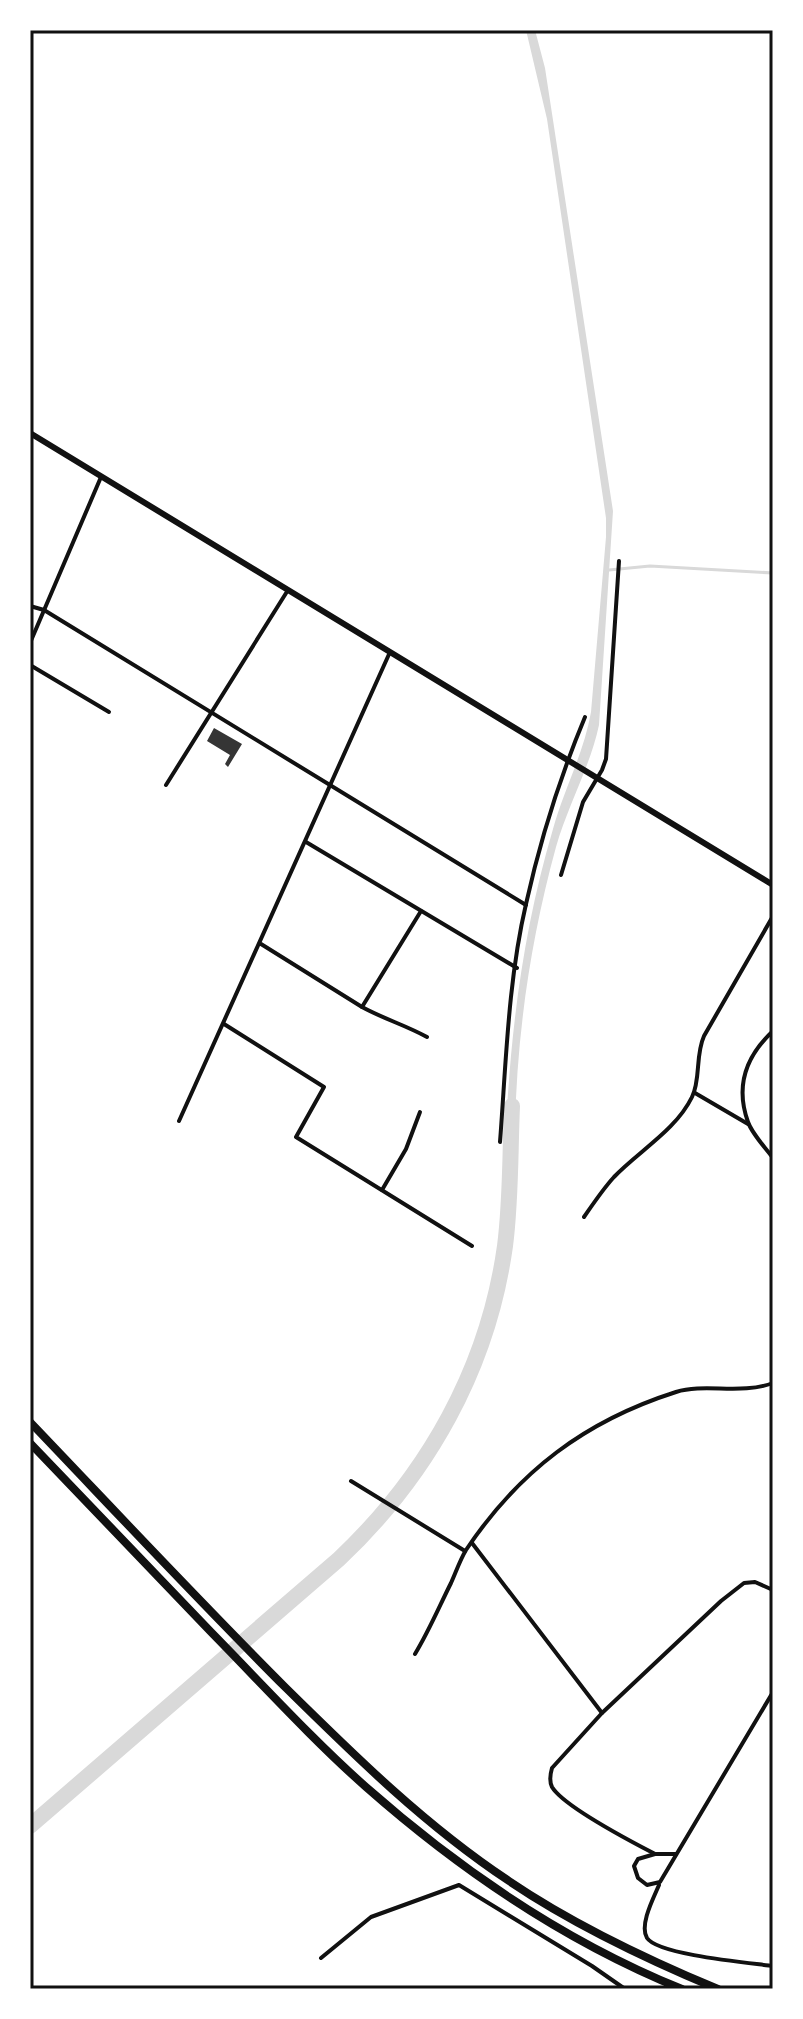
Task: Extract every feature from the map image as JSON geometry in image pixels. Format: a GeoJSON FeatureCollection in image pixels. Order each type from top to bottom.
{"type":"FeatureCollection","features":[{"type":"Feature","properties":{"kind":"highway"},"geometry":{"type":"LineString","coordinates":[[30,1422],[248,1650],[374,1776],[509,1881],[626,1948],[718,1989]]}},
{"type":"Feature","properties":{"kind":"highway"},"geometry":{"type":"LineString","coordinates":[[30,1443],[237,1659],[365,1785],[444,1851],[503,1893],[577,1938],[682,1989]]}},
{"type":"Feature","properties":{"kind":"street"},"geometry":{"type":"LineString","coordinates":[[30,433],[773,885]]}},
{"type":"Feature","properties":{"kind":"street"},"geometry":{"type":"LineString","coordinates":[[30,643],[101,477]]}},
{"type":"Feature","properties":{"kind":"street"},"geometry":{"type":"LineString","coordinates":[[561,875],[583,802],[606,759],[619,561]]}},
{"type":"Feature","properties":{"kind":"street"},"geometry":{"type":"LineString","coordinates":[[166,785],[288,590]]}},
{"type":"Feature","properties":{"kind":"street"},"geometry":{"type":"LineString","coordinates":[[30,606],[44,610],[526,905]]}},
{"type":"Feature","properties":{"kind":"street"},"geometry":{"type":"LineString","coordinates":[[179,1121],[390,652]]}},
{"type":"Feature","properties":{"kind":"street"},"geometry":{"type":"LineString","coordinates":[[30,665],[109,712]]}},
{"type":"Feature","properties":{"kind":"street"},"geometry":{"type":"LineString","coordinates":[[500,1142],[526,905],[567,760],[585,717]]}},
{"type":"Feature","properties":{"kind":"street"},"geometry":{"type":"LineString","coordinates":[[306,842],[517,968]]}},
{"type":"Feature","properties":{"kind":"street"},"geometry":{"type":"LineString","coordinates":[[362,1007],[421,911]]}},
{"type":"Feature","properties":{"kind":"street"},"geometry":{"type":"LineString","coordinates":[[584,1217],[614,1177],[677,1117],[694,1092],[697,1055],[704,1036],[773,916]]}},
{"type":"Feature","properties":{"kind":"street"},"geometry":{"type":"LineString","coordinates":[[261,944],[362,1007],[427,1037]]}},
{"type":"Feature","properties":{"kind":"street"},"geometry":{"type":"LineString","coordinates":[[224,1024],[324,1087],[296,1137],[472,1246]]}},
{"type":"Feature","properties":{"kind":"street"},"geometry":{"type":"LineString","coordinates":[[748,1124],[743,1095],[744,1074],[750,1058],[773,1031]]}},
{"type":"Feature","properties":{"kind":"street"},"geometry":{"type":"LineString","coordinates":[[694,1092],[748,1124],[773,1158]]}},
{"type":"Feature","properties":{"kind":"street"},"geometry":{"type":"LineString","coordinates":[[382,1190],[406,1149],[420,1112]]}},
{"type":"Feature","properties":{"kind":"street"},"geometry":{"type":"LineString","coordinates":[[415,1654],[465,1551],[485,1522],[523,1479],[563,1446],[594,1427],[654,1399],[682,1390],[735,1390],[773,1383]]}},
{"type":"Feature","properties":{"kind":"street"},"geometry":{"type":"LineString","coordinates":[[351,1481],[465,1551]]}},
{"type":"Feature","properties":{"kind":"street"},"geometry":{"type":"LineString","coordinates":[[472,1543],[602,1713]]}},
{"type":"Feature","properties":{"kind":"street"},"geometry":{"type":"LineString","coordinates":[[655,1854],[594,1820],[555,1790],[550,1777],[556,1764],[602,1713],[721,1601],[744,1583],[755,1582],[773,1590]]}},
{"type":"Feature","properties":{"kind":"street"},"geometry":{"type":"LineString","coordinates":[[773,1692],[660,1882],[645,1933],[651,1942],[679,1953],[773,1966]]}},
{"type":"Feature","properties":{"kind":"street"},"geometry":{"type":"LineString","coordinates":[[660,1882],[644,1884],[634,1866],[638,1859],[655,1854],[675,1854]]}},
{"type":"Feature","properties":{"kind":"street"},"geometry":{"type":"LineString","coordinates":[[321,1958],[371,1917],[459,1885],[625,1989]]}},
{"type":"Feature","properties":{"kind":"shaded area"},"geometry":{"type":"Polygon","coordinates":[[[526,30],[535,30],[545,68],[613,511],[599,725],[561,831],[547,881],[522,1021],[515,1127],[506,1127],[515,1014],[534,903],[553,829],[584,742],[591,712],[606,537],[606,518],[547,119],[526,30]]]}},
{"type":"Feature","properties":{"kind":"building"},"geometry":{"type":"Polygon","coordinates":[[[214,728],[242,744],[228,767],[225,764],[230,755],[207,741],[214,728]]]}},
{"type":"Feature","properties":{"kind":"waterway"},"geometry":{"type":"LineString","coordinates":[[609,570],[650,566],[773,573]]}},
{"type":"Feature","properties":{"kind":"waterway"},"geometry":{"type":"LineString","coordinates":[[30,1826],[339,1559],[400,1492],[426,1455],[449,1417],[468,1376],[497,1291],[507,1229],[512,1106]]}}]}
